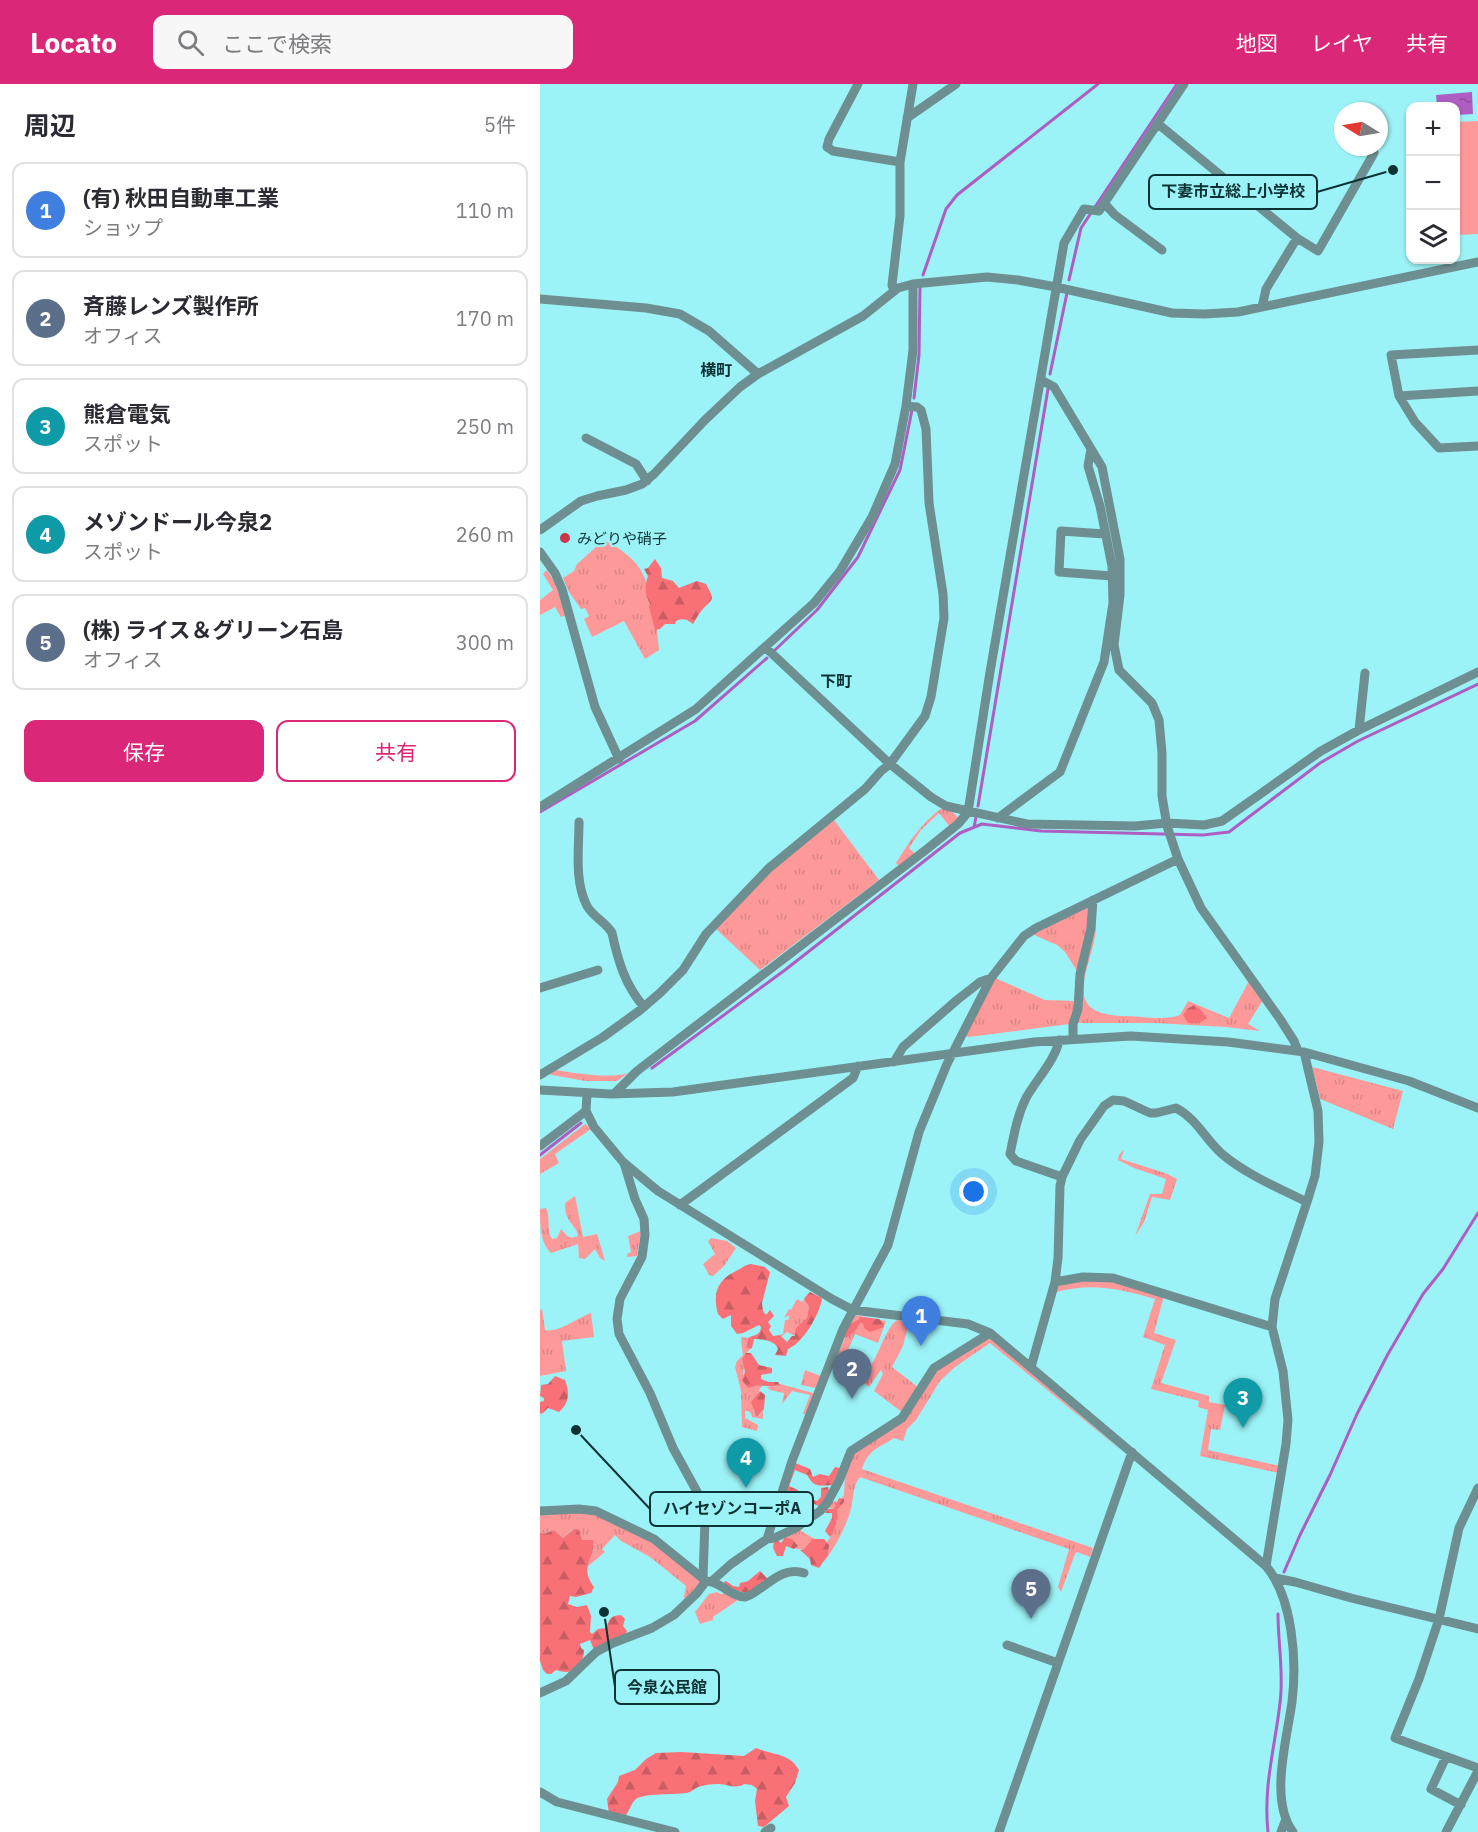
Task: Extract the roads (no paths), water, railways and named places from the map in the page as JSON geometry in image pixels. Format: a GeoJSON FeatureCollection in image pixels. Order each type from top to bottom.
{"type":"FeatureCollection","features":[{"type":"Feature","properties":{"kind":"street"},"geometry":{"type":"LineString","coordinates":[[858,84],[827,147],[900,162]]}},
{"type":"Feature","properties":{"kind":"street"},"geometry":{"type":"LineString","coordinates":[[894,291],[892,285],[900,216],[900,162],[913,84]]}},
{"type":"Feature","properties":{"kind":"street"},"geometry":{"type":"LineString","coordinates":[[907,118],[956,84]]}},
{"type":"Feature","properties":{"kind":"street"},"geometry":{"type":"LineString","coordinates":[[1102,207],[1184,84]]}},
{"type":"Feature","properties":{"kind":"street"},"geometry":{"type":"LineString","coordinates":[[1157,123],[1297,238],[1318,251],[1372,156]]}},
{"type":"Feature","properties":{"kind":"street"},"geometry":{"type":"LineString","coordinates":[[614,1094],[637,1071],[927,849],[958,824],[968,812],[1064,243],[1084,209],[1102,207],[1162,250]]}},
{"type":"Feature","properties":{"kind":"street"},"geometry":{"type":"LineString","coordinates":[[1262,307],[1266,289],[1297,238]]}},
{"type":"Feature","properties":{"kind":"street"},"geometry":{"type":"LineString","coordinates":[[540,530],[581,501],[634,488],[647,480],[714,411],[758,374],[844,329],[894,291],[913,284],[987,277],[1018,280],[1172,313],[1204,314],[1238,312],[1478,262]]}},
{"type":"Feature","properties":{"kind":"street"},"geometry":{"type":"LineString","coordinates":[[540,807],[696,709],[814,603],[854,550],[872,517],[895,464],[906,406],[914,330],[913,284]]}},
{"type":"Feature","properties":{"kind":"street"},"geometry":{"type":"LineString","coordinates":[[540,299],[646,308],[680,314],[709,331],[758,374]]}},
{"type":"Feature","properties":{"kind":"street"},"geometry":{"type":"LineString","coordinates":[[1478,350],[1391,355],[1399,396],[1415,422],[1439,448],[1478,446]]}},
{"type":"Feature","properties":{"kind":"street"},"geometry":{"type":"LineString","coordinates":[[1041,380],[1054,387],[1102,467],[1120,559],[1120,595],[1114,645],[1119,670],[1152,703],[1159,720],[1162,796],[1167,824],[1178,859],[1201,908],[1301,1052],[1315,1094],[1319,1126],[1315,1176],[1279,1282],[1272,1327],[1283,1371],[1288,1422],[1285,1455],[1266,1566]]}},
{"type":"Feature","properties":{"kind":"street"},"geometry":{"type":"LineString","coordinates":[[1399,396],[1478,391]]}},
{"type":"Feature","properties":{"kind":"street"},"geometry":{"type":"LineString","coordinates":[[540,1075],[579,1053],[644,1007],[675,979],[683,970],[699,942],[769,868],[854,800],[880,771],[890,764],[925,716],[931,698],[944,618],[943,594],[929,503],[926,429],[921,410],[917,407],[906,406]]}},
{"type":"Feature","properties":{"kind":"street"},"geometry":{"type":"LineString","coordinates":[[586,438],[636,464],[647,480]]}},
{"type":"Feature","properties":{"kind":"street"},"geometry":{"type":"LineString","coordinates":[[998,818],[1060,772],[1104,662],[1113,603],[1112,576],[1100,506],[1088,466],[1091,449]]}},
{"type":"Feature","properties":{"kind":"street"},"geometry":{"type":"LineString","coordinates":[[1106,534],[1061,531],[1059,572],[1112,576]]}},
{"type":"Feature","properties":{"kind":"street"},"geometry":{"type":"LineString","coordinates":[[540,552],[555,573],[562,589],[595,707],[619,759]]}},
{"type":"Feature","properties":{"kind":"street"},"geometry":{"type":"LineString","coordinates":[[766,648],[890,764],[938,801],[946,806],[968,812],[1027,824],[1204,825],[1222,821],[1321,751],[1478,672]]}},
{"type":"Feature","properties":{"kind":"street"},"geometry":{"type":"LineString","coordinates":[[1359,730],[1365,673]]}},
{"type":"Feature","properties":{"kind":"street"},"geometry":{"type":"LineString","coordinates":[[579,822],[579,873],[582,893],[587,907],[594,916],[609,927],[624,976],[644,1007]]}},
{"type":"Feature","properties":{"kind":"street"},"geometry":{"type":"LineString","coordinates":[[767,1539],[804,1429],[843,1329],[888,1245],[919,1132],[946,1064],[991,978],[1024,936],[1048,921],[1178,859]]}},
{"type":"Feature","properties":{"kind":"street"},"geometry":{"type":"LineString","coordinates":[[1073,1039],[1080,974],[1091,928],[1093,900]]}},
{"type":"Feature","properties":{"kind":"street"},"geometry":{"type":"LineString","coordinates":[[540,988],[598,970]]}},
{"type":"Feature","properties":{"kind":"street"},"geometry":{"type":"LineString","coordinates":[[894,1062],[903,1047],[957,1000],[980,982],[991,978]]}},
{"type":"Feature","properties":{"kind":"street"},"geometry":{"type":"LineString","coordinates":[[540,1090],[587,1094],[672,1092],[1059,1040],[1105,1036],[1180,1038],[1301,1052],[1409,1081],[1478,1108]]}},
{"type":"Feature","properties":{"kind":"street"},"geometry":{"type":"LineString","coordinates":[[1059,1040],[1054,1056],[1040,1074],[1019,1113],[1010,1154],[1016,1161],[1062,1177]]}},
{"type":"Feature","properties":{"kind":"street"},"geometry":{"type":"LineString","coordinates":[[680,1205],[853,1078],[858,1066]]}},
{"type":"Feature","properties":{"kind":"street"},"geometry":{"type":"LineString","coordinates":[[587,1094],[586,1111],[594,1127],[623,1162],[658,1191],[853,1310],[968,1324],[990,1333],[1266,1566],[1275,1578],[1289,1614],[1294,1668],[1280,1791],[1283,1811],[1293,1832]]}},
{"type":"Feature","properties":{"kind":"street"},"geometry":{"type":"LineString","coordinates":[[1031,1367],[1055,1282],[1062,1177],[1080,1140],[1098,1112],[1109,1102],[1118,1099],[1150,1113],[1172,1108],[1182,1111],[1198,1125],[1216,1148],[1231,1160],[1307,1202]]}},
{"type":"Feature","properties":{"kind":"street"},"geometry":{"type":"LineString","coordinates":[[540,1146],[586,1111]]}},
{"type":"Feature","properties":{"kind":"street"},"geometry":{"type":"LineString","coordinates":[[623,1162],[644,1219],[645,1235],[642,1257],[620,1299],[617,1318],[619,1334],[650,1393],[673,1448],[698,1492],[705,1520],[707,1580]]}},
{"type":"Feature","properties":{"kind":"street"},"geometry":{"type":"LineString","coordinates":[[1055,1282],[1083,1277],[1113,1278],[1272,1327]]}},
{"type":"Feature","properties":{"kind":"street"},"geometry":{"type":"LineString","coordinates":[[540,1693],[566,1681],[597,1652],[613,1643],[652,1628],[674,1615],[707,1580],[767,1539],[794,1529],[820,1511],[839,1481],[851,1451],[902,1418],[934,1368],[990,1333]]}},
{"type":"Feature","properties":{"kind":"street"},"geometry":{"type":"LineString","coordinates":[[999,1832],[1132,1452]]}},
{"type":"Feature","properties":{"kind":"street"},"geometry":{"type":"LineString","coordinates":[[1446,1832],[1478,1769],[1395,1738],[1419,1679],[1439,1619],[1455,1542],[1466,1511],[1478,1488]]}},
{"type":"Feature","properties":{"kind":"street"},"geometry":{"type":"LineString","coordinates":[[540,1511],[579,1509],[596,1511],[654,1539],[707,1580],[730,1592],[747,1597],[786,1572],[793,1570],[804,1573]]}},
{"type":"Feature","properties":{"kind":"street"},"geometry":{"type":"LineString","coordinates":[[1275,1578],[1478,1629]]}},
{"type":"Feature","properties":{"kind":"street"},"geometry":{"type":"LineString","coordinates":[[1007,1645],[1058,1663]]}},
{"type":"Feature","properties":{"kind":"street"},"geometry":{"type":"LineString","coordinates":[[1446,1757],[1431,1789],[1461,1804]]}},
{"type":"Feature","properties":{"kind":"street"},"geometry":{"type":"LineString","coordinates":[[540,1792],[557,1802],[675,1832]]}},
{"type":"Feature","properties":{"kind":"street"},"geometry":{"type":"LineString","coordinates":[[1281,1832],[1286,1819]]}},
{"type":"Feature","properties":{"kind":"water"},"geometry":{"type":"Polygon","coordinates":[[[1472,92],[1473,114],[1460,115],[1460,102],[1437,102],[1436,95],[1472,92]]]}},
{"type":"Feature","properties":{"kind":"waterway"},"geometry":{"type":"LineString","coordinates":[[923,275],[946,209],[957,195],[1098,84]]}},
{"type":"Feature","properties":{"kind":"waterway"},"geometry":{"type":"LineString","coordinates":[[1069,280],[1081,228],[1177,84]]}},
{"type":"Feature","properties":{"kind":"waterway"},"geometry":{"type":"LineString","coordinates":[[914,398],[919,355],[920,287]]}},
{"type":"Feature","properties":{"kind":"waterway"},"geometry":{"type":"LineString","coordinates":[[1050,374],[1067,293]]}},
{"type":"Feature","properties":{"kind":"waterway"},"geometry":{"type":"LineString","coordinates":[[978,806],[1048,389]]}},
{"type":"Feature","properties":{"kind":"waterway"},"geometry":{"type":"LineString","coordinates":[[775,650],[817,610],[858,557],[900,470],[912,410]]}},
{"type":"Feature","properties":{"kind":"waterway"},"geometry":{"type":"LineString","coordinates":[[540,812],[695,721],[767,658]]}},
{"type":"Feature","properties":{"kind":"waterway"},"geometry":{"type":"LineString","coordinates":[[652,1068],[785,970],[960,833],[982,824],[1041,831],[1203,835],[1229,832],[1320,763],[1358,741],[1478,684]]}},
{"type":"Feature","properties":{"kind":"waterway"},"geometry":{"type":"LineString","coordinates":[[974,827],[976,817]]}},
{"type":"Feature","properties":{"kind":"waterway"},"geometry":{"type":"LineString","coordinates":[[540,1155],[581,1123]]}},
{"type":"Feature","properties":{"kind":"waterway"},"geometry":{"type":"LineString","coordinates":[[1284,1572],[1357,1414],[1388,1354],[1423,1294],[1443,1269],[1478,1213]]}},
{"type":"Feature","properties":{"kind":"waterway"},"geometry":{"type":"LineString","coordinates":[[1268,1832],[1268,1783],[1281,1692],[1278,1614]]}},
{"type":"Feature","properties":{"kind":"place","name":"下妻市立総上小学校"},"geometry":{"type":"Point","coordinates":[1393,170]}},
{"type":"Feature","properties":{"kind":"place","name":"みどりや硝子"},"geometry":{"type":"Point","coordinates":[565,538]}},
{"type":"Feature","properties":{"kind":"place","name":"(有) 秋田自動車工業"},"geometry":{"type":"Point","coordinates":[921,1346]}},
{"type":"Feature","properties":{"kind":"place","name":"斉藤レンズ製作所"},"geometry":{"type":"Point","coordinates":[852,1399]}},
{"type":"Feature","properties":{"kind":"place","name":"熊倉電気"},"geometry":{"type":"Point","coordinates":[1243,1428]}},
{"type":"Feature","properties":{"kind":"place","name":"ハイセゾンコーポA"},"geometry":{"type":"Point","coordinates":[576,1430]}},
{"type":"Feature","properties":{"kind":"place","name":"メゾンドール今泉2"},"geometry":{"type":"Point","coordinates":[746,1488]}},
{"type":"Feature","properties":{"kind":"place","name":"今泉公民館"},"geometry":{"type":"Point","coordinates":[604,1612]}},
{"type":"Feature","properties":{"kind":"place","name":"(株) ライス＆グリーン石島"},"geometry":{"type":"Point","coordinates":[1031,1619]}},
{"type":"Feature","properties":{"kind":"district","name":"横町"},"geometry":{"type":"Point","coordinates":[716,370]}},
{"type":"Feature","properties":{"kind":"district","name":"下町"},"geometry":{"type":"Point","coordinates":[836,681]}}]}
